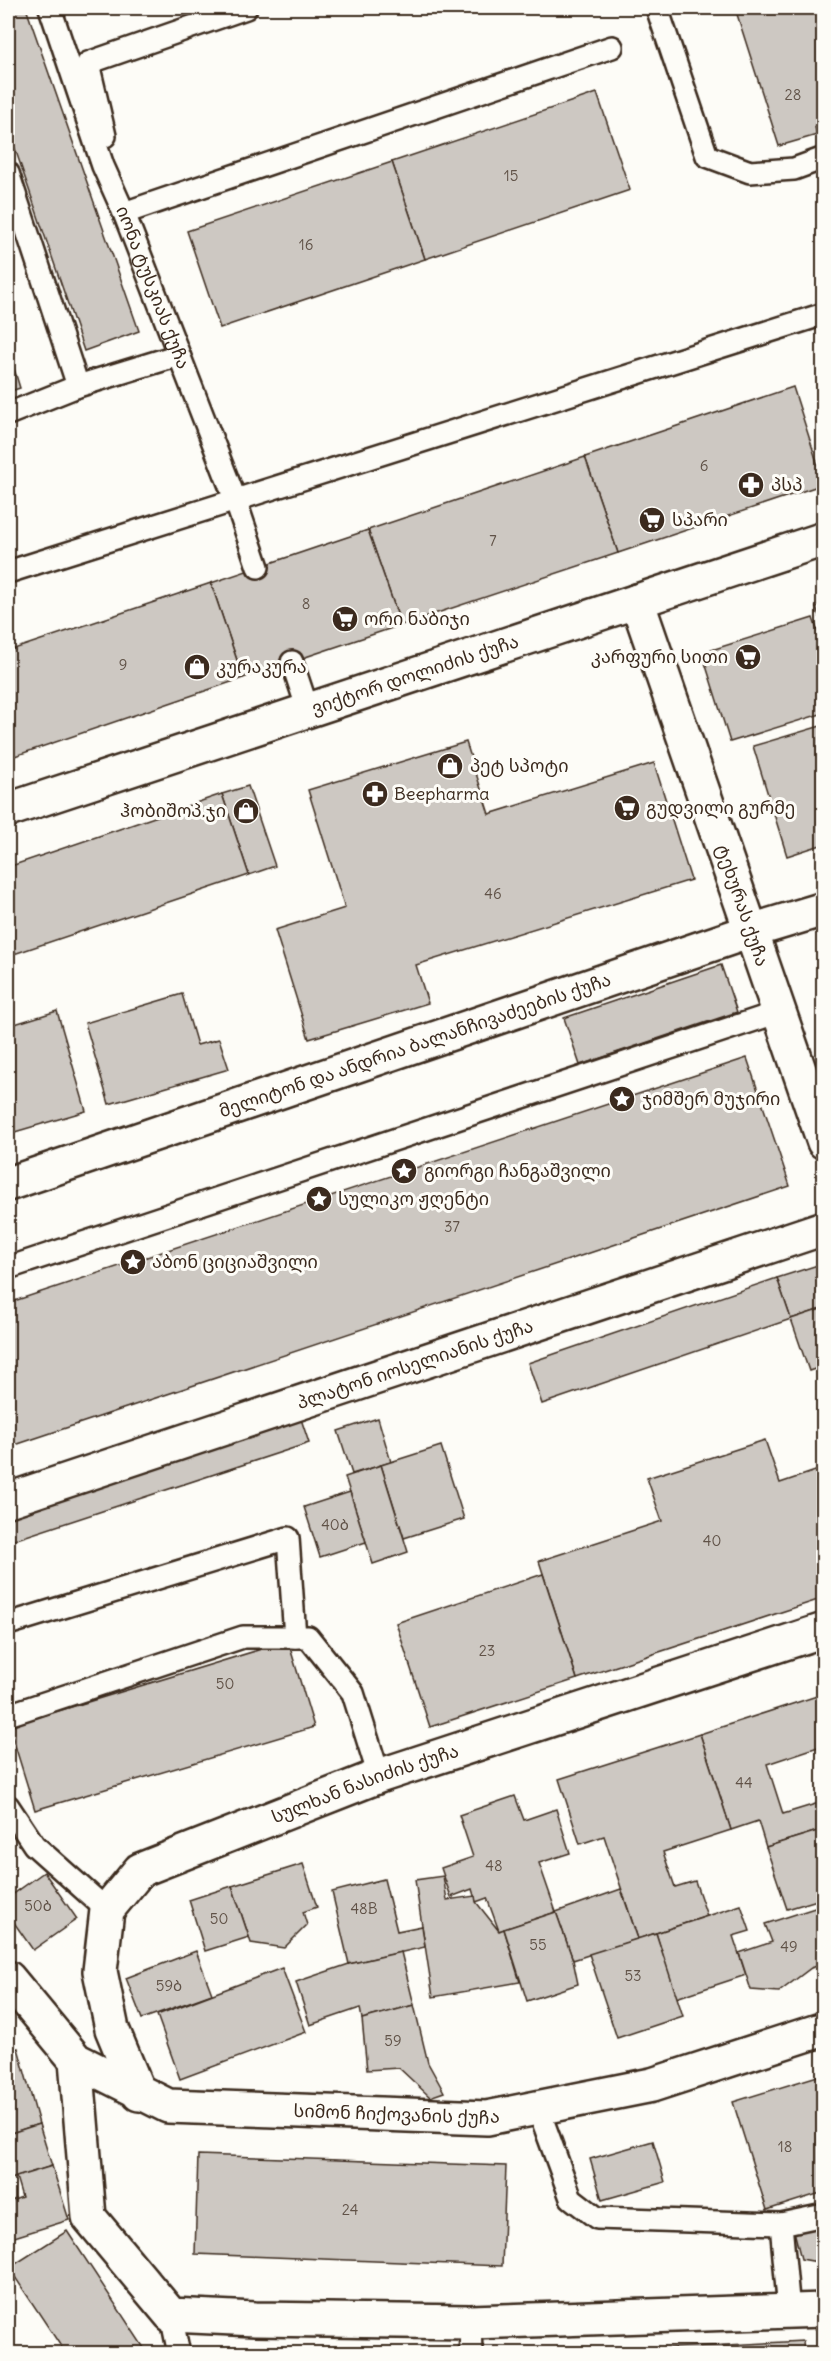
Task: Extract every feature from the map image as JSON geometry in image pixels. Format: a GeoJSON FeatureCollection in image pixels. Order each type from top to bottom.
{"type":"FeatureCollection","features":[{"type":"Feature","properties":{"kind":"street","name":"ვიქტორ დოლიძის ქუჩა"},"geometry":{"type":"LineString","coordinates":[[8,810],[824,539]]}},
{"type":"Feature","properties":{"kind":"street","name":"ტეხურას ქუჩა"},"geometry":{"type":"LineString","coordinates":[[637,601],[824,1142]]}},
{"type":"Feature","properties":{"kind":"street","name":"მელიტონ და ანდრია ბალანჩივაძეების ქუჩა"},"geometry":{"type":"LineString","coordinates":[[8,1184],[751,931],[824,909]]}},
{"type":"Feature","properties":{"kind":"street","name":"პლატონ იოსელიანის ქუჩა"},"geometry":{"type":"LineString","coordinates":[[8,1500],[824,1228]]}},
{"type":"Feature","properties":{"kind":"street","name":"სულხან ნასიძის ქუჩა"},"geometry":{"type":"LineString","coordinates":[[107,1910],[140,1870],[380,1776],[824,1630]]}},
{"type":"Feature","properties":{"kind":"street"},"geometry":{"type":"LineString","coordinates":[[107,1910],[100,1971],[112,2029],[139,2094]]}},
{"type":"Feature","properties":{"kind":"street","name":"სიმონ ჩიქოვანის ქუჩა"},"geometry":{"type":"LineString","coordinates":[[8,1978],[76,2060],[139,2094],[168,2106],[487,2118],[652,2085],[824,2029]]}},
{"type":"Feature","properties":{"kind":"street"},"geometry":{"type":"LineString","coordinates":[[76,2060],[89,2217],[171,2315],[255,2319],[470,2338],[824,2310]]}},
{"type":"Feature","properties":{"kind":"lane","name":"იონა ტუსკიას ქუჩა"},"geometry":{"type":"LineString","coordinates":[[50,8],[103,166],[124,213],[235,499],[258,567]]}},
{"type":"Feature","properties":{"kind":"lane"},"geometry":{"type":"LineString","coordinates":[[103,166],[105,132],[88,63],[246,8]]}},
{"type":"Feature","properties":{"kind":"lane"},"geometry":{"type":"LineString","coordinates":[[657,8],[707,156],[750,172],[794,169],[824,158]]}},
{"type":"Feature","properties":{"kind":"lane"},"geometry":{"type":"LineString","coordinates":[[124,213],[612,47]]}},
{"type":"Feature","properties":{"kind":"lane"},"geometry":{"type":"LineString","coordinates":[[8,173],[78,386]]}},
{"type":"Feature","properties":{"kind":"lane"},"geometry":{"type":"LineString","coordinates":[[8,572],[824,314]]}},
{"type":"Feature","properties":{"kind":"lane"},"geometry":{"type":"LineString","coordinates":[[8,414],[78,386],[179,355]]}},
{"type":"Feature","properties":{"kind":"lane"},"geometry":{"type":"LineString","coordinates":[[292,662],[308,710]]}},
{"type":"Feature","properties":{"kind":"lane"},"geometry":{"type":"LineString","coordinates":[[8,1268],[779,1012]]}},
{"type":"Feature","properties":{"kind":"lane"},"geometry":{"type":"LineString","coordinates":[[8,1624],[288,1538],[295,1637]]}},
{"type":"Feature","properties":{"kind":"lane"},"geometry":{"type":"LineString","coordinates":[[8,1715],[243,1637],[308,1637],[353,1693],[380,1776]]}},
{"type":"Feature","properties":{"kind":"lane"},"geometry":{"type":"LineString","coordinates":[[8,1806],[34,1845],[107,1910]]}},
{"type":"Feature","properties":{"kind":"lane"},"geometry":{"type":"LineString","coordinates":[[538,2108],[572,2198],[597,2218],[781,2224],[824,2215]]}},
{"type":"Feature","properties":{"kind":"lane"},"geometry":{"type":"LineString","coordinates":[[781,2224],[789,2311]]}},
{"type":"Feature","properties":{"kind":"lane"},"geometry":{"type":"LineString","coordinates":[[171,2315],[179,2354]]}},
{"type":"Feature","properties":{"kind":"building"},"geometry":{"type":"Polygon","coordinates":[[[8,8],[26,8],[139,331],[84,351],[8,128],[8,8]]]}},
{"type":"Feature","properties":{"kind":"building"},"geometry":{"type":"Polygon","coordinates":[[[735,8],[824,8],[824,124],[815,127],[817,135],[779,146],[735,8]]]}},
{"type":"Feature","properties":{"kind":"building"},"geometry":{"type":"Polygon","coordinates":[[[597,93],[630,190],[425,259],[392,162],[597,93]]]}},
{"type":"Feature","properties":{"kind":"building"},"geometry":{"type":"Polygon","coordinates":[[[392,162],[425,259],[220,328],[187,231],[392,162]]]}},
{"type":"Feature","properties":{"kind":"building"},"geometry":{"type":"Polygon","coordinates":[[[8,349],[20,388],[8,392],[8,349]]]}},
{"type":"Feature","properties":{"kind":"building"},"geometry":{"type":"Polygon","coordinates":[[[793,387],[824,484],[618,553],[585,457],[793,387]]]}},
{"type":"Feature","properties":{"kind":"building"},"geometry":{"type":"Polygon","coordinates":[[[585,457],[618,553],[401,625],[368,530],[585,457]]]}},
{"type":"Feature","properties":{"kind":"building"},"geometry":{"type":"Polygon","coordinates":[[[368,530],[401,625],[243,678],[211,583],[368,530]]]}},
{"type":"Feature","properties":{"kind":"building"},"geometry":{"type":"Polygon","coordinates":[[[211,583],[243,678],[9,758],[8,651],[211,583]]]}},
{"type":"Feature","properties":{"kind":"building"},"geometry":{"type":"Polygon","coordinates":[[[824,604],[824,630],[816,607],[824,604]]]}},
{"type":"Feature","properties":{"kind":"building"},"geometry":{"type":"Polygon","coordinates":[[[813,618],[824,649],[824,713],[730,742],[702,653],[813,618]]]}},
{"type":"Feature","properties":{"kind":"building"},"geometry":{"type":"Polygon","coordinates":[[[824,725],[824,844],[787,856],[753,746],[824,725]]]}},
{"type":"Feature","properties":{"kind":"building"},"geometry":{"type":"Polygon","coordinates":[[[466,742],[489,814],[654,763],[691,880],[416,965],[428,1003],[309,1039],[275,930],[345,908],[308,790],[466,742]]]}},
{"type":"Feature","properties":{"kind":"building"},"geometry":{"type":"Polygon","coordinates":[[[248,786],[275,866],[249,875],[222,794],[248,786]]]}},
{"type":"Feature","properties":{"kind":"building"},"geometry":{"type":"Polygon","coordinates":[[[222,794],[249,875],[8,956],[8,867],[222,794]]]}},
{"type":"Feature","properties":{"kind":"building"},"geometry":{"type":"Polygon","coordinates":[[[721,965],[737,1012],[580,1065],[564,1018],[721,965]]]}},
{"type":"Feature","properties":{"kind":"building"},"geometry":{"type":"Polygon","coordinates":[[[182,994],[197,1045],[219,1039],[229,1069],[109,1104],[85,1023],[182,994]]]}},
{"type":"Feature","properties":{"kind":"building"},"geometry":{"type":"Polygon","coordinates":[[[57,1011],[86,1111],[8,1134],[8,1026],[57,1011]]]}},
{"type":"Feature","properties":{"kind":"building"},"geometry":{"type":"Polygon","coordinates":[[[747,1058],[790,1186],[12,1446],[8,1433],[8,1303],[747,1058]]]}},
{"type":"Feature","properties":{"kind":"building"},"geometry":{"type":"Polygon","coordinates":[[[824,1263],[824,1308],[791,1319],[777,1278],[824,1263]]]}},
{"type":"Feature","properties":{"kind":"building"},"geometry":{"type":"Polygon","coordinates":[[[777,1278],[791,1319],[542,1404],[528,1363],[777,1278]]]}},
{"type":"Feature","properties":{"kind":"building"},"geometry":{"type":"Polygon","coordinates":[[[824,1308],[824,1366],[809,1371],[791,1319],[824,1308]]]}},
{"type":"Feature","properties":{"kind":"building"},"geometry":{"type":"Polygon","coordinates":[[[298,1410],[309,1443],[8,1542],[8,1506],[298,1410]]]}},
{"type":"Feature","properties":{"kind":"building"},"geometry":{"type":"Polygon","coordinates":[[[378,1418],[391,1462],[352,1474],[338,1431],[378,1418]]]}},
{"type":"Feature","properties":{"kind":"building"},"geometry":{"type":"Polygon","coordinates":[[[765,1440],[780,1483],[824,1468],[824,1598],[577,1679],[539,1561],[662,1521],[647,1478],[765,1440]]]}},
{"type":"Feature","properties":{"kind":"building"},"geometry":{"type":"Polygon","coordinates":[[[441,1446],[464,1519],[404,1538],[381,1465],[441,1446]]]}},
{"type":"Feature","properties":{"kind":"building"},"geometry":{"type":"Polygon","coordinates":[[[381,1465],[408,1552],[373,1564],[345,1477],[381,1465]]]}},
{"type":"Feature","properties":{"kind":"building"},"geometry":{"type":"Polygon","coordinates":[[[350,1492],[366,1542],[320,1557],[304,1507],[350,1492]]]}},
{"type":"Feature","properties":{"kind":"building"},"geometry":{"type":"Polygon","coordinates":[[[543,1574],[577,1679],[430,1727],[396,1623],[543,1574]]]}},
{"type":"Feature","properties":{"kind":"building"},"geometry":{"type":"Polygon","coordinates":[[[288,1641],[314,1727],[35,1810],[9,1726],[288,1641]]]}},
{"type":"Feature","properties":{"kind":"building"},"geometry":{"type":"Polygon","coordinates":[[[823,1694],[824,1745],[767,1764],[783,1814],[822,1802],[824,1829],[766,1847],[758,1821],[731,1830],[700,1734],[823,1694]]]}},
{"type":"Feature","properties":{"kind":"building"},"geometry":{"type":"Polygon","coordinates":[[[700,1734],[731,1830],[663,1852],[675,1887],[695,1881],[707,1916],[638,1939],[604,1836],[580,1844],[559,1779],[700,1734]]]}},
{"type":"Feature","properties":{"kind":"building"},"geometry":{"type":"Polygon","coordinates":[[[515,1796],[524,1820],[556,1809],[570,1853],[539,1863],[556,1912],[499,1931],[487,1898],[476,1902],[472,1889],[451,1897],[441,1868],[473,1857],[459,1815],[515,1796]]]}},
{"type":"Feature","properties":{"kind":"building"},"geometry":{"type":"Polygon","coordinates":[[[824,1829],[824,1898],[787,1909],[766,1847],[824,1829]]]}},
{"type":"Feature","properties":{"kind":"building"},"geometry":{"type":"Polygon","coordinates":[[[303,1864],[317,1907],[303,1912],[307,1925],[284,1948],[251,1943],[232,1886],[303,1864]]]}},
{"type":"Feature","properties":{"kind":"building"},"geometry":{"type":"Polygon","coordinates":[[[44,1872],[77,1919],[33,1950],[8,1914],[8,1898],[44,1872]]]}},
{"type":"Feature","properties":{"kind":"building"},"geometry":{"type":"Polygon","coordinates":[[[443,1876],[447,1900],[475,1896],[476,1902],[499,1931],[504,1929],[520,1982],[433,1997],[415,1880],[443,1876]]]}},
{"type":"Feature","properties":{"kind":"building"},"geometry":{"type":"Polygon","coordinates":[[[384,1879],[397,1931],[422,1926],[425,1947],[349,1964],[332,1892],[384,1879]]]}},
{"type":"Feature","properties":{"kind":"building"},"geometry":{"type":"Polygon","coordinates":[[[232,1886],[249,1937],[205,1951],[189,1900],[232,1886]]]}},
{"type":"Feature","properties":{"kind":"building"},"geometry":{"type":"Polygon","coordinates":[[[621,1889],[638,1939],[573,1960],[556,1912],[621,1889]]]}},
{"type":"Feature","properties":{"kind":"building"},"geometry":{"type":"Polygon","coordinates":[[[741,1905],[750,1931],[733,1936],[746,1975],[676,1998],[656,1933],[741,1905]]]}},
{"type":"Feature","properties":{"kind":"building"},"geometry":{"type":"Polygon","coordinates":[[[824,1905],[824,1964],[811,1968],[779,1992],[751,1990],[739,1953],[772,1942],[765,1924],[824,1905]]]}},
{"type":"Feature","properties":{"kind":"building"},"geometry":{"type":"Polygon","coordinates":[[[556,1912],[573,1960],[578,1984],[527,2001],[504,1929],[556,1912]]]}},
{"type":"Feature","properties":{"kind":"building"},"geometry":{"type":"Polygon","coordinates":[[[656,1933],[683,2016],[617,2038],[589,1954],[656,1933]]]}},
{"type":"Feature","properties":{"kind":"building"},"geometry":{"type":"Polygon","coordinates":[[[196,1951],[212,1994],[142,2019],[126,1978],[196,1951]]]}},
{"type":"Feature","properties":{"kind":"building"},"geometry":{"type":"Polygon","coordinates":[[[401,1952],[414,2005],[362,2019],[360,2008],[310,2025],[296,1982],[349,1964],[401,1952]]]}},
{"type":"Feature","properties":{"kind":"building"},"geometry":{"type":"Polygon","coordinates":[[[282,1968],[306,2032],[180,2079],[157,2015],[282,1968]]]}},
{"type":"Feature","properties":{"kind":"building"},"geometry":{"type":"Polygon","coordinates":[[[414,2005],[428,2063],[444,2092],[430,2097],[399,2068],[367,2070],[362,2019],[414,2005]]]}},
{"type":"Feature","properties":{"kind":"building"},"geometry":{"type":"Polygon","coordinates":[[[18,2048],[39,2124],[8,2134],[8,2051],[18,2048]]]}},
{"type":"Feature","properties":{"kind":"building"},"geometry":{"type":"Polygon","coordinates":[[[824,2074],[824,2192],[767,2210],[733,2102],[824,2074]]]}},
{"type":"Feature","properties":{"kind":"building"},"geometry":{"type":"Polygon","coordinates":[[[39,2124],[52,2166],[8,2180],[8,2134],[39,2124]]]}},
{"type":"Feature","properties":{"kind":"building"},"geometry":{"type":"Polygon","coordinates":[[[653,2141],[665,2182],[602,2200],[590,2159],[653,2141]]]}},
{"type":"Feature","properties":{"kind":"building"},"geometry":{"type":"Polygon","coordinates":[[[198,2155],[506,2166],[502,2266],[195,2254],[198,2155]]]}},
{"type":"Feature","properties":{"kind":"building"},"geometry":{"type":"Polygon","coordinates":[[[52,2166],[69,2220],[8,2239],[8,2202],[22,2197],[16,2177],[52,2166]]]}},
{"type":"Feature","properties":{"kind":"building"},"geometry":{"type":"Polygon","coordinates":[[[824,2225],[824,2263],[801,2259],[794,2231],[824,2225]]]}},
{"type":"Feature","properties":{"kind":"building"},"geometry":{"type":"Polygon","coordinates":[[[67,2231],[148,2354],[66,2354],[9,2268],[67,2231]]]}},
{"type":"Feature","properties":{"kind":"building"},"geometry":{"type":"Polygon","coordinates":[[[803,2341],[804,2354],[552,2354],[803,2341]]]}},
{"type":"Feature","properties":{"kind":"place","name":"პსპ"},"geometry":{"type":"Point","coordinates":[751,485]}},
{"type":"Feature","properties":{"kind":"place","name":"სპარი"},"geometry":{"type":"Point","coordinates":[652,520]}},
{"type":"Feature","properties":{"kind":"place","name":"ორი ნაბიჯი"},"geometry":{"type":"Point","coordinates":[345,619]}},
{"type":"Feature","properties":{"kind":"place","name":"კარფური სითი"},"geometry":{"type":"Point","coordinates":[748,657]}},
{"type":"Feature","properties":{"kind":"place","name":"კურაკურა"},"geometry":{"type":"Point","coordinates":[197,667]}},
{"type":"Feature","properties":{"kind":"place","name":"პეტ სპოტი"},"geometry":{"type":"Point","coordinates":[450,766]}},
{"type":"Feature","properties":{"kind":"place","name":"Beepharma"},"geometry":{"type":"Point","coordinates":[375,794]}},
{"type":"Feature","properties":{"kind":"place","name":"გუდვილი გურმე"},"geometry":{"type":"Point","coordinates":[627,808]}},
{"type":"Feature","properties":{"kind":"place","name":"ჰობიშოპ.ჯი"},"geometry":{"type":"Point","coordinates":[246,811]}},
{"type":"Feature","properties":{"kind":"place","name":"ჯიმშერ მუჯირი"},"geometry":{"type":"Point","coordinates":[622,1099]}},
{"type":"Feature","properties":{"kind":"place","name":"გიორგი ჩანგაშვილი"},"geometry":{"type":"Point","coordinates":[404,1171]}},
{"type":"Feature","properties":{"kind":"place","name":"სულიკო ჟღენტი"},"geometry":{"type":"Point","coordinates":[319,1199]}},
{"type":"Feature","properties":{"kind":"place","name":"აბონ ციციაშვილი"},"geometry":{"type":"Point","coordinates":[133,1262]}}]}
